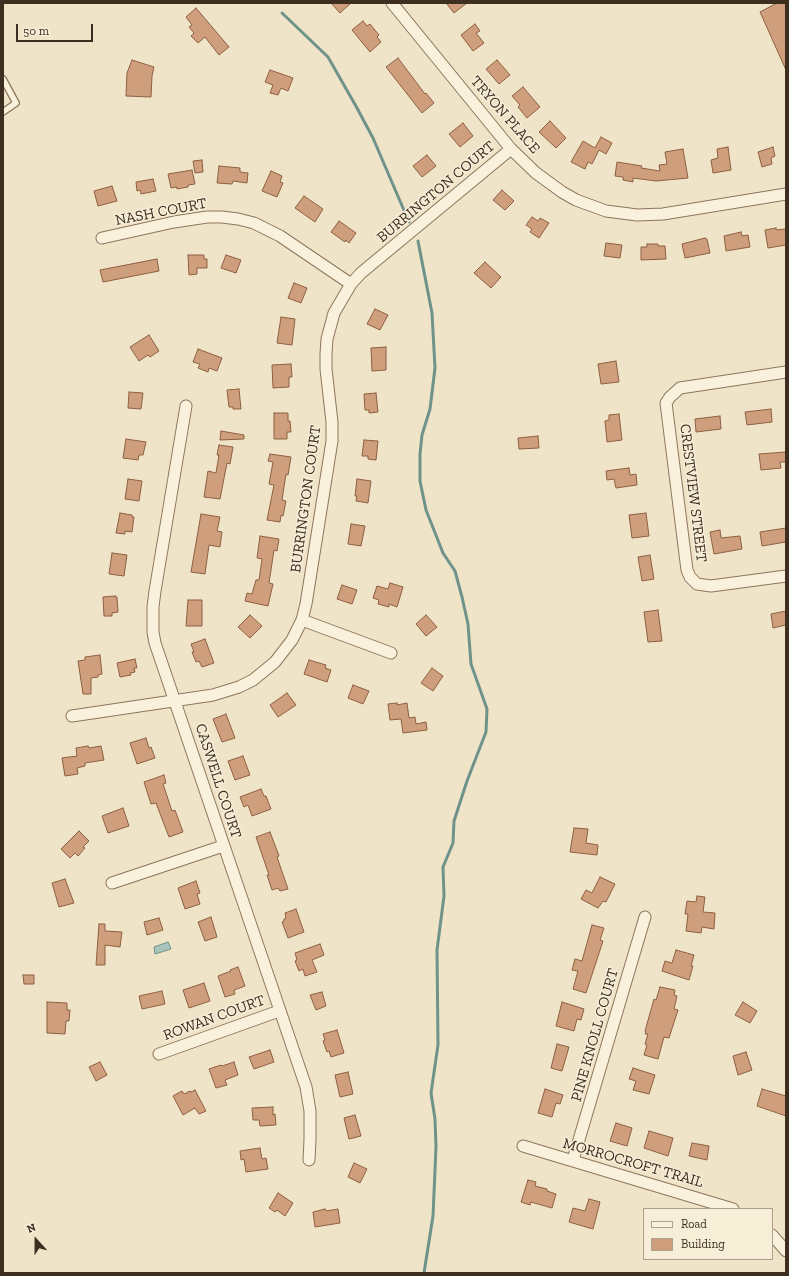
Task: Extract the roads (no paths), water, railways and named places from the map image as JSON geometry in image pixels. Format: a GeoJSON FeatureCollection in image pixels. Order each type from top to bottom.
{"type":"FeatureCollection","features":[{"type":"Feature","properties":{"kind":"street","name":"TRYON PLACE"},"geometry":{"type":"LineString","coordinates":[[392,3],[511,149],[536,173],[562,192],[590,206],[637,216],[663,214],[786,194]]}},
{"type":"Feature","properties":{"kind":"street","name":"BURRINGTON COURT"},"geometry":{"type":"LineString","coordinates":[[72,716],[213,695],[239,687],[253,680],[275,662],[292,640],[302,620],[332,441],[332,422],[326,368],[327,339],[334,313],[351,284],[361,273],[511,149]]}},
{"type":"Feature","properties":{"kind":"street","name":"NASH COURT"},"geometry":{"type":"LineString","coordinates":[[102,238],[174,222],[207,217],[238,219],[254,223],[280,236],[351,284]]}},
{"type":"Feature","properties":{"kind":"street","name":"CRESTVIEW STREET"},"geometry":{"type":"LineString","coordinates":[[786,372],[680,388],[670,396],[666,403],[687,570],[690,577],[696,584],[710,586],[728,585],[786,576]]}},
{"type":"Feature","properties":{"kind":"street","name":"CASWELL COURT"},"geometry":{"type":"LineString","coordinates":[[186,406],[155,591],[153,620],[155,643],[176,701],[223,846],[306,1087],[310,1111],[309,1160]]}},
{"type":"Feature","properties":{"kind":"street"},"geometry":{"type":"LineString","coordinates":[[302,620],[391,653]]}},
{"type":"Feature","properties":{"kind":"street"},"geometry":{"type":"LineString","coordinates":[[112,883],[223,846]]}},
{"type":"Feature","properties":{"kind":"street","name":"PINE KNOLL COURT"},"geometry":{"type":"LineString","coordinates":[[574,1160],[645,917]]}},
{"type":"Feature","properties":{"kind":"street","name":"ROWAN COURT"},"geometry":{"type":"LineString","coordinates":[[158,1054],[279,1011]]}},
{"type":"Feature","properties":{"kind":"street","name":"MORROCROFT TRAIL"},"geometry":{"type":"LineString","coordinates":[[523,1146],[574,1160],[730,1208]]}},
{"type":"Feature","properties":{"kind":"street"},"geometry":{"type":"LineString","coordinates":[[773,1236],[786,1251]]}},
{"type":"Feature","properties":{"kind":"lane"},"geometry":{"type":"LineString","coordinates":[[3,79],[16,103],[3,112]]}},
{"type":"Feature","properties":{"kind":"water"},"geometry":{"type":"Polygon","coordinates":[[[168,942],[171,949],[155,954],[154,947],[168,942]]]}},
{"type":"Feature","properties":{"kind":"waterway"},"geometry":{"type":"LineString","coordinates":[[282,13],[328,57],[373,138],[409,222]]}},
{"type":"Feature","properties":{"kind":"waterway"},"geometry":{"type":"LineString","coordinates":[[418,241],[432,313],[435,368],[430,409],[422,435],[420,481],[426,510],[443,553],[455,571],[468,624],[471,664],[487,709],[486,732],[467,781],[454,821],[453,843],[443,867],[444,896],[437,950],[438,1045],[431,1093],[435,1119],[436,1147],[433,1216],[424,1273]]}}]}
